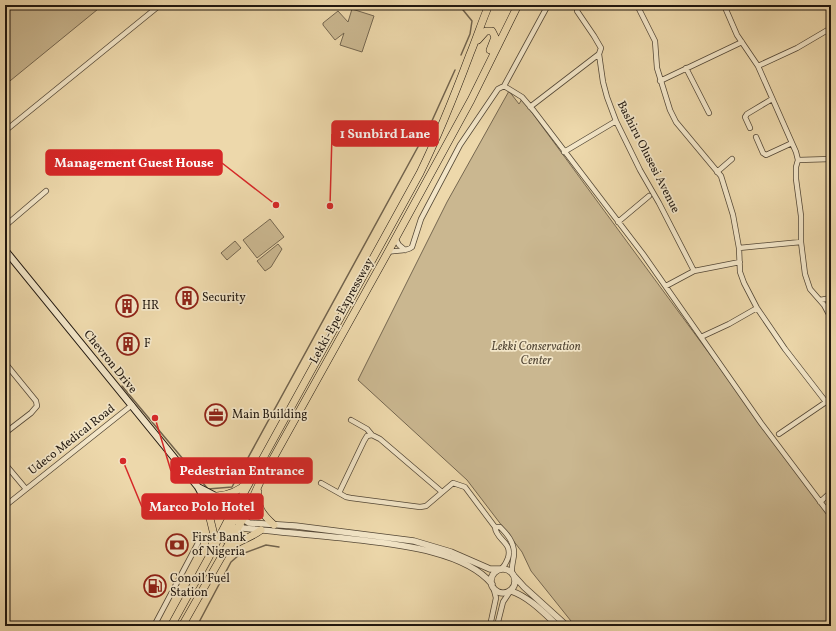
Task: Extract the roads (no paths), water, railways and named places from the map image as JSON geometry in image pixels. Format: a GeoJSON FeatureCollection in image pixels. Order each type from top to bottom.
{"type":"FeatureCollection","features":[{"type":"Feature","properties":{"kind":"highway","name":"Lekki-Epe Expressway"},"geometry":{"type":"LineString","coordinates":[[182,626],[222,554],[250,481],[432,149],[489,5]]}},
{"type":"Feature","properties":{"kind":"highway","name":"Lekki-Epe Expressway"},"geometry":{"type":"LineString","coordinates":[[171,626],[210,557],[260,482],[471,100],[518,5]]}},
{"type":"Feature","properties":{"kind":"highway"},"geometry":{"type":"LineString","coordinates":[[470,54],[483,33],[486,31],[492,31],[495,37],[485,63],[484,72]]}},
{"type":"Feature","properties":{"kind":"highway"},"geometry":{"type":"LineString","coordinates":[[192,608],[195,595],[226,540],[247,494],[269,454],[269,447]]}},
{"type":"Feature","properties":{"kind":"highway"},"geometry":{"type":"LineString","coordinates":[[217,496],[228,495],[236,492],[250,481]]}},
{"type":"Feature","properties":{"kind":"highway"},"geometry":{"type":"LineString","coordinates":[[260,482],[257,500],[259,507],[262,513],[274,525]]}},
{"type":"Feature","properties":{"kind":"highway"},"geometry":{"type":"LineString","coordinates":[[206,502],[214,535],[210,557]]}},
{"type":"Feature","properties":{"kind":"highway"},"geometry":{"type":"LineString","coordinates":[[222,554],[234,544],[249,538],[262,530]]}},
{"type":"Feature","properties":{"kind":"main road","name":"Chevron Drive"},"geometry":{"type":"LineString","coordinates":[[5,250],[198,487],[206,502]]}},
{"type":"Feature","properties":{"kind":"main road","name":"Chevron Drive"},"geometry":{"type":"LineString","coordinates":[[198,487],[227,502],[237,517]]}},
{"type":"Feature","properties":{"kind":"main road"},"geometry":{"type":"LineString","coordinates":[[206,502],[222,508],[237,517]]}},
{"type":"Feature","properties":{"kind":"street"},"geometry":{"type":"LineString","coordinates":[[5,131],[160,5]]}},
{"type":"Feature","properties":{"kind":"street"},"geometry":{"type":"LineString","coordinates":[[388,252],[405,250],[412,247],[421,219],[460,145],[498,89],[504,86],[548,5]]}},
{"type":"Feature","properties":{"kind":"street"},"geometry":{"type":"LineString","coordinates":[[637,5],[654,41],[660,81],[670,110],[676,122],[721,176],[733,215],[739,248],[740,272],[744,283],[757,308],[786,349],[828,401],[779,434]]}},
{"type":"Feature","properties":{"kind":"street"},"geometry":{"type":"LineString","coordinates":[[724,5],[742,42],[758,66],[798,160],[796,179],[807,282],[810,289],[820,300],[831,318]]}},
{"type":"Feature","properties":{"kind":"street","name":"Bashiru Olusesi Avenue"},"geometry":{"type":"LineString","coordinates":[[578,6],[577,11],[601,48],[599,54],[600,70],[607,97],[616,121],[640,170],[694,271]]}},
{"type":"Feature","properties":{"kind":"street"},"geometry":{"type":"LineString","coordinates":[[758,66],[797,48],[831,28]]}},
{"type":"Feature","properties":{"kind":"street"},"geometry":{"type":"LineString","coordinates":[[660,81],[742,42]]}},
{"type":"Feature","properties":{"kind":"street"},"geometry":{"type":"LineString","coordinates":[[530,107],[599,54]]}},
{"type":"Feature","properties":{"kind":"street"},"geometry":{"type":"LineString","coordinates":[[686,68],[709,113]]}},
{"type":"Feature","properties":{"kind":"street"},"geometry":{"type":"LineString","coordinates":[[504,86],[522,97],[618,222],[666,286],[761,423],[831,516]]}},
{"type":"Feature","properties":{"kind":"street"},"geometry":{"type":"LineString","coordinates":[[750,128],[745,118],[747,114],[772,98]]}},
{"type":"Feature","properties":{"kind":"street"},"geometry":{"type":"LineString","coordinates":[[564,152],[616,121]]}},
{"type":"Feature","properties":{"kind":"street"},"geometry":{"type":"LineString","coordinates":[[756,137],[766,155],[792,143]]}},
{"type":"Feature","properties":{"kind":"street"},"geometry":{"type":"LineString","coordinates":[[717,172],[732,158]]}},
{"type":"Feature","properties":{"kind":"street"},"geometry":{"type":"LineString","coordinates":[[798,160],[831,159]]}},
{"type":"Feature","properties":{"kind":"street"},"geometry":{"type":"LineString","coordinates":[[5,226],[46,191]]}},
{"type":"Feature","properties":{"kind":"street"},"geometry":{"type":"LineString","coordinates":[[618,222],[648,196]]}},
{"type":"Feature","properties":{"kind":"street"},"geometry":{"type":"LineString","coordinates":[[396,238],[399,245],[405,250]]}},
{"type":"Feature","properties":{"kind":"street"},"geometry":{"type":"LineString","coordinates":[[739,248],[802,242]]}},
{"type":"Feature","properties":{"kind":"street"},"geometry":{"type":"LineString","coordinates":[[666,286],[694,271],[740,262]]}},
{"type":"Feature","properties":{"kind":"street"},"geometry":{"type":"LineString","coordinates":[[820,300],[831,298]]}},
{"type":"Feature","properties":{"kind":"street"},"geometry":{"type":"LineString","coordinates":[[700,337],[757,308]]}},
{"type":"Feature","properties":{"kind":"street"},"geometry":{"type":"LineString","coordinates":[[5,362],[36,401],[37,406],[5,433]]}},
{"type":"Feature","properties":{"kind":"street","name":"Udeco Medical Road"},"geometry":{"type":"LineString","coordinates":[[5,506],[132,405]]}},
{"type":"Feature","properties":{"kind":"street"},"geometry":{"type":"LineString","coordinates":[[351,420],[367,429],[372,435],[380,439],[442,492]]}},
{"type":"Feature","properties":{"kind":"street"},"geometry":{"type":"LineString","coordinates":[[339,492],[364,441],[367,436],[372,435]]}},
{"type":"Feature","properties":{"kind":"street"},"geometry":{"type":"LineString","coordinates":[[5,464],[26,489]]}},
{"type":"Feature","properties":{"kind":"street"},"geometry":{"type":"LineString","coordinates":[[321,483],[346,497],[420,507],[426,506],[453,483],[465,487],[495,527],[496,532],[507,545],[509,553],[505,565],[492,576],[492,584],[496,598],[490,626]]}},
{"type":"Feature","properties":{"kind":"street"},"geometry":{"type":"LineString","coordinates":[[820,502],[831,492]]}},
{"type":"Feature","properties":{"kind":"street"},"geometry":{"type":"LineString","coordinates":[[237,517],[249,523],[296,526],[414,541],[451,552],[490,569],[509,570],[524,587],[567,626]]}},
{"type":"Feature","properties":{"kind":"street"},"geometry":{"type":"LineString","coordinates":[[237,517],[243,528],[293,532],[421,549],[447,557],[470,567],[482,574],[492,584]]}},
{"type":"Feature","properties":{"kind":"street"},"geometry":{"type":"LineString","coordinates":[[495,527],[500,527],[511,541],[514,552],[512,566],[516,584],[503,602],[497,626]]}},
{"type":"Feature","properties":{"kind":"street"},"geometry":{"type":"LineString","coordinates":[[154,626],[198,543]]}},
{"type":"Feature","properties":{"kind":"street"},"geometry":{"type":"LineString","coordinates":[[494,590],[502,594],[510,592],[517,593],[530,601],[558,626]]}},
{"type":"Feature","properties":{"kind":"waterway"},"geometry":{"type":"LineString","coordinates":[[459,5],[472,21],[470,34],[461,55]]}},
{"type":"Feature","properties":{"kind":"waterway"},"geometry":{"type":"LineString","coordinates":[[122,386],[208,489],[232,487],[431,123],[455,70]]}},
{"type":"Feature","properties":{"kind":"waterway"},"geometry":{"type":"LineString","coordinates":[[197,626],[231,562],[239,555],[266,545],[279,547]]}},
{"type":"Feature","properties":{"kind":"place","name":"Management Guest House"},"geometry":{"type":"Point","coordinates":[276,205]}},
{"type":"Feature","properties":{"kind":"place","name":"1 Sunbird Lane"},"geometry":{"type":"Point","coordinates":[330,206]}},
{"type":"Feature","properties":{"kind":"place","name":"Security"},"geometry":{"type":"Point","coordinates":[187,298]}},
{"type":"Feature","properties":{"kind":"place","name":"HR"},"geometry":{"type":"Point","coordinates":[127,306]}},
{"type":"Feature","properties":{"kind":"place","name":"F"},"geometry":{"type":"Point","coordinates":[128,344]}},
{"type":"Feature","properties":{"kind":"place","name":"Main Building"},"geometry":{"type":"Point","coordinates":[216,415]}},
{"type":"Feature","properties":{"kind":"place","name":"Pedestrian Entrance"},"geometry":{"type":"Point","coordinates":[155,418]}},
{"type":"Feature","properties":{"kind":"place","name":"Marco Polo Hotel"},"geometry":{"type":"Point","coordinates":[123,461]}},
{"type":"Feature","properties":{"kind":"place","name":"First Bank of Nigeria"},"geometry":{"type":"Point","coordinates":[177,545]}},
{"type":"Feature","properties":{"kind":"place","name":"Conoil Fuel Station"},"geometry":{"type":"Point","coordinates":[155,586]}},
{"type":"Feature","properties":{"kind":"park label","name":"Lekki Conservation Center"},"geometry":{"type":"Point","coordinates":[536,354]}}]}
